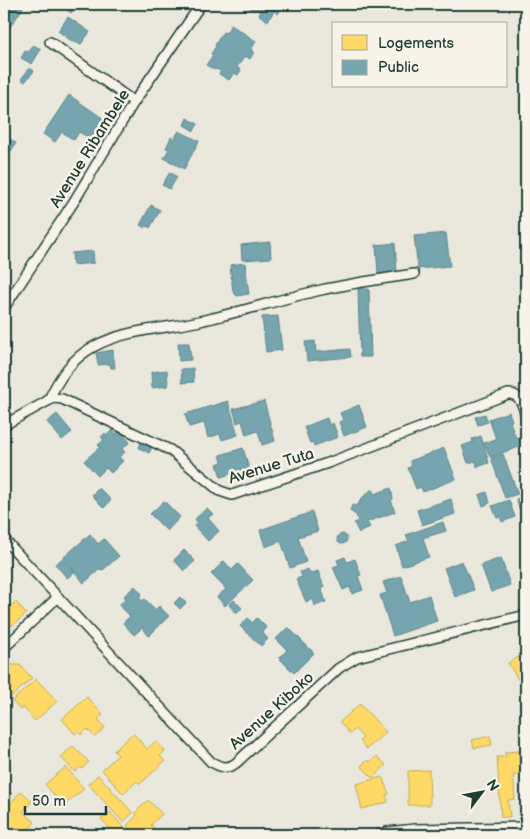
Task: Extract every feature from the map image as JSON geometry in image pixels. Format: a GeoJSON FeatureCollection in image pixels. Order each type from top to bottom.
{"type":"FeatureCollection","features":[{"type":"Feature","properties":{"kind":"street","name":"Avenue Ribambele"},"geometry":{"type":"LineString","coordinates":[[4,308],[68,211],[134,102],[201,4]]}},
{"type":"Feature","properties":{"kind":"street"},"geometry":{"type":"LineString","coordinates":[[50,42],[134,102]]}},
{"type":"Feature","properties":{"kind":"street"},"geometry":{"type":"LineString","coordinates":[[4,425],[48,401],[57,381],[65,370],[86,352],[105,341],[200,321],[322,289],[414,274]]}},
{"type":"Feature","properties":{"kind":"street","name":"Avenue Tuta"},"geometry":{"type":"LineString","coordinates":[[48,401],[53,398],[62,399],[170,450],[220,491],[229,495],[328,463],[508,394],[518,396],[526,414]]}},
{"type":"Feature","properties":{"kind":"street","name":"Avenue Kiboko"},"geometry":{"type":"LineString","coordinates":[[4,539],[211,762],[225,768],[236,763],[350,660],[526,615]]}},
{"type":"Feature","properties":{"kind":"street"},"geometry":{"type":"LineString","coordinates":[[4,648],[58,597]]}},
{"type":"Feature","properties":{"kind":"street"},"geometry":{"type":"LineString","coordinates":[[378,835],[387,832],[415,829],[526,827]]}},
{"type":"Feature","properties":{"kind":"building: Logements"},"geometry":{"type":"Polygon","coordinates":[[[16,602],[26,614],[12,626],[4,616],[7,614],[4,611],[16,602]]]}},
{"type":"Feature","properties":{"kind":"building: Logements"},"geometry":{"type":"Polygon","coordinates":[[[522,655],[526,661],[526,681],[521,684],[508,663],[522,655]]]}},
{"type":"Feature","properties":{"kind":"building: Logements"},"geometry":{"type":"Polygon","coordinates":[[[9,665],[20,665],[32,678],[8,700],[4,696],[4,670],[9,665]]]}},
{"type":"Feature","properties":{"kind":"building: Logements"},"geometry":{"type":"Polygon","coordinates":[[[36,679],[57,701],[35,721],[23,707],[20,710],[12,701],[36,679]]]}},
{"type":"Feature","properties":{"kind":"building: Logements"},"geometry":{"type":"Polygon","coordinates":[[[87,697],[103,715],[98,719],[105,728],[95,737],[87,729],[81,735],[78,731],[75,734],[62,719],[87,697]]]}},
{"type":"Feature","properties":{"kind":"building: Logements"},"geometry":{"type":"Polygon","coordinates":[[[360,704],[386,732],[367,749],[360,741],[363,738],[355,729],[350,734],[340,722],[360,704]]]}},
{"type":"Feature","properties":{"kind":"building: Logements"},"geometry":{"type":"Polygon","coordinates":[[[133,733],[147,749],[156,741],[165,751],[160,756],[165,761],[140,784],[137,781],[123,794],[102,770],[118,755],[114,751],[133,733]]]}},
{"type":"Feature","properties":{"kind":"building: Logements"},"geometry":{"type":"Polygon","coordinates":[[[490,736],[492,745],[474,748],[472,740],[490,736]]]}},
{"type":"Feature","properties":{"kind":"building: Logements"},"geometry":{"type":"Polygon","coordinates":[[[73,746],[89,762],[82,769],[80,767],[75,772],[61,757],[73,746]]]}},
{"type":"Feature","properties":{"kind":"building: Logements"},"geometry":{"type":"Polygon","coordinates":[[[519,751],[520,775],[513,775],[515,799],[508,800],[510,817],[501,817],[497,757],[506,757],[505,752],[519,751]]]}},
{"type":"Feature","properties":{"kind":"building: Logements"},"geometry":{"type":"Polygon","coordinates":[[[377,756],[386,765],[373,778],[361,766],[367,760],[370,762],[377,756]]]}},
{"type":"Feature","properties":{"kind":"building: Logements"},"geometry":{"type":"Polygon","coordinates":[[[66,767],[84,789],[63,806],[45,784],[66,767]]]}},
{"type":"Feature","properties":{"kind":"building: Logements"},"geometry":{"type":"Polygon","coordinates":[[[429,770],[430,805],[408,805],[408,771],[429,770]]]}},
{"type":"Feature","properties":{"kind":"building: Logements"},"geometry":{"type":"Polygon","coordinates":[[[98,775],[133,813],[123,822],[88,784],[98,775]]]}},
{"type":"Feature","properties":{"kind":"building: Logements"},"geometry":{"type":"Polygon","coordinates":[[[382,777],[389,794],[386,795],[388,802],[362,809],[356,784],[382,777]]]}},
{"type":"Feature","properties":{"kind":"building: Logements"},"geometry":{"type":"Polygon","coordinates":[[[4,782],[12,794],[4,800],[4,782]]]}},
{"type":"Feature","properties":{"kind":"building: Logements"},"geometry":{"type":"Polygon","coordinates":[[[21,791],[32,801],[23,812],[35,822],[24,835],[21,835],[4,819],[4,811],[21,791]]]}},
{"type":"Feature","properties":{"kind":"building: Logements"},"geometry":{"type":"Polygon","coordinates":[[[148,800],[162,814],[151,825],[161,835],[136,835],[127,826],[137,815],[135,813],[148,800]]]}},
{"type":"Feature","properties":{"kind":"building: Logements"},"geometry":{"type":"Polygon","coordinates":[[[110,812],[127,831],[124,834],[123,832],[116,835],[101,819],[110,812]]]}},
{"type":"Feature","properties":{"kind":"building: Public"},"geometry":{"type":"Polygon","coordinates":[[[4,4],[17,4],[23,8],[8,30],[4,27],[4,4]]]}},
{"type":"Feature","properties":{"kind":"building: Public"},"geometry":{"type":"Polygon","coordinates":[[[63,4],[78,4],[71,13],[62,6],[63,4]]]}},
{"type":"Feature","properties":{"kind":"building: Public"},"geometry":{"type":"Polygon","coordinates":[[[245,4],[279,4],[277,7],[281,9],[278,14],[274,11],[268,21],[259,15],[261,11],[255,8],[253,10],[245,4]]]}},
{"type":"Feature","properties":{"kind":"building: Public"},"geometry":{"type":"Polygon","coordinates":[[[68,17],[90,32],[81,44],[73,42],[58,31],[68,17]]]}},
{"type":"Feature","properties":{"kind":"building: Public"},"geometry":{"type":"Polygon","coordinates":[[[231,25],[256,41],[251,50],[254,52],[250,59],[245,56],[237,67],[241,70],[238,75],[234,73],[229,80],[219,74],[221,71],[206,65],[213,55],[211,54],[223,32],[226,33],[231,25]]]}},
{"type":"Feature","properties":{"kind":"building: Public"},"geometry":{"type":"Polygon","coordinates":[[[33,45],[41,49],[32,64],[21,58],[25,51],[29,52],[33,45]]]}},
{"type":"Feature","properties":{"kind":"building: Public"},"geometry":{"type":"Polygon","coordinates":[[[30,68],[34,71],[25,82],[21,79],[30,68]]]}},
{"type":"Feature","properties":{"kind":"building: Public"},"geometry":{"type":"Polygon","coordinates":[[[69,95],[104,119],[91,139],[79,132],[74,140],[62,132],[55,142],[43,134],[69,95]]]}},
{"type":"Feature","properties":{"kind":"building: Public"},"geometry":{"type":"Polygon","coordinates":[[[187,118],[198,124],[194,131],[184,125],[187,118]]]}},
{"type":"Feature","properties":{"kind":"building: Public"},"geometry":{"type":"Polygon","coordinates":[[[179,131],[199,141],[184,169],[164,158],[169,149],[166,148],[171,137],[174,139],[179,131]]]}},
{"type":"Feature","properties":{"kind":"building: Public"},"geometry":{"type":"Polygon","coordinates":[[[4,135],[16,143],[8,156],[10,158],[4,168],[4,135]]]}},
{"type":"Feature","properties":{"kind":"building: Public"},"geometry":{"type":"Polygon","coordinates":[[[170,172],[177,177],[170,189],[162,185],[170,172]]]}},
{"type":"Feature","properties":{"kind":"building: Public"},"geometry":{"type":"Polygon","coordinates":[[[151,205],[160,210],[150,228],[147,226],[145,228],[140,225],[151,205]]]}},
{"type":"Feature","properties":{"kind":"building: Public"},"geometry":{"type":"Polygon","coordinates":[[[446,233],[450,266],[418,269],[414,236],[446,233]]]}},
{"type":"Feature","properties":{"kind":"building: Public"},"geometry":{"type":"Polygon","coordinates":[[[270,242],[271,258],[242,260],[241,245],[270,242]]]}},
{"type":"Feature","properties":{"kind":"building: Public"},"geometry":{"type":"Polygon","coordinates":[[[395,243],[397,273],[378,274],[376,245],[395,243]]]}},
{"type":"Feature","properties":{"kind":"building: Public"},"geometry":{"type":"Polygon","coordinates":[[[93,251],[94,263],[73,265],[72,253],[93,251]]]}},
{"type":"Feature","properties":{"kind":"building: Public"},"geometry":{"type":"Polygon","coordinates":[[[245,263],[249,294],[237,296],[233,292],[230,265],[245,263]]]}},
{"type":"Feature","properties":{"kind":"building: Public"},"geometry":{"type":"Polygon","coordinates":[[[358,289],[369,289],[371,357],[360,357],[358,289]]]}},
{"type":"Feature","properties":{"kind":"building: Public"},"geometry":{"type":"Polygon","coordinates":[[[278,316],[282,350],[266,352],[262,317],[278,316]]]}},
{"type":"Feature","properties":{"kind":"building: Public"},"geometry":{"type":"Polygon","coordinates":[[[315,341],[316,352],[350,349],[351,357],[307,361],[305,342],[315,341]]]}},
{"type":"Feature","properties":{"kind":"building: Public"},"geometry":{"type":"Polygon","coordinates":[[[178,343],[189,343],[191,360],[179,361],[178,343]]]}},
{"type":"Feature","properties":{"kind":"building: Public"},"geometry":{"type":"Polygon","coordinates":[[[113,350],[115,368],[111,368],[110,364],[98,365],[96,353],[113,350]]]}},
{"type":"Feature","properties":{"kind":"building: Public"},"geometry":{"type":"Polygon","coordinates":[[[193,368],[194,382],[182,383],[181,369],[193,368]]]}},
{"type":"Feature","properties":{"kind":"building: Public"},"geometry":{"type":"Polygon","coordinates":[[[167,370],[168,386],[152,388],[151,372],[167,370]]]}},
{"type":"Feature","properties":{"kind":"building: Public"},"geometry":{"type":"Polygon","coordinates":[[[228,401],[238,435],[222,440],[220,434],[208,438],[204,423],[189,427],[185,414],[228,401]]]}},
{"type":"Feature","properties":{"kind":"building: Public"},"geometry":{"type":"Polygon","coordinates":[[[264,401],[275,441],[262,445],[258,431],[246,435],[242,421],[237,423],[233,409],[264,401]]]}},
{"type":"Feature","properties":{"kind":"building: Public"},"geometry":{"type":"Polygon","coordinates":[[[359,405],[367,427],[344,436],[339,422],[343,420],[340,413],[359,405]]]}},
{"type":"Feature","properties":{"kind":"building: Public"},"geometry":{"type":"Polygon","coordinates":[[[509,412],[512,421],[510,422],[516,438],[521,436],[525,445],[490,457],[484,443],[496,439],[489,419],[509,412]]]}},
{"type":"Feature","properties":{"kind":"building: Public"},"geometry":{"type":"Polygon","coordinates":[[[57,414],[72,432],[62,440],[47,422],[57,414]]]}},
{"type":"Feature","properties":{"kind":"building: Public"},"geometry":{"type":"Polygon","coordinates":[[[485,414],[488,422],[478,425],[475,417],[485,414]]]}},
{"type":"Feature","properties":{"kind":"building: Public"},"geometry":{"type":"Polygon","coordinates":[[[327,418],[329,425],[333,423],[338,437],[314,446],[313,442],[310,443],[304,427],[327,418]]]}},
{"type":"Feature","properties":{"kind":"building: Public"},"geometry":{"type":"Polygon","coordinates":[[[113,430],[116,434],[120,431],[130,442],[122,449],[125,452],[119,457],[123,461],[111,473],[106,468],[98,476],[84,461],[100,447],[98,445],[104,440],[101,437],[113,430]]]}},
{"type":"Feature","properties":{"kind":"building: Public"},"geometry":{"type":"Polygon","coordinates":[[[481,436],[489,463],[477,467],[476,461],[468,463],[462,446],[473,442],[472,439],[481,436]]]}},
{"type":"Feature","properties":{"kind":"building: Public"},"geometry":{"type":"Polygon","coordinates":[[[141,442],[152,447],[149,453],[139,448],[141,442]]]}},
{"type":"Feature","properties":{"kind":"building: Public"},"geometry":{"type":"Polygon","coordinates":[[[243,448],[249,468],[221,477],[217,464],[222,462],[220,455],[243,448]]]}},
{"type":"Feature","properties":{"kind":"building: Public"},"geometry":{"type":"Polygon","coordinates":[[[444,448],[456,479],[423,492],[421,487],[416,489],[408,468],[412,466],[410,461],[444,448]]]}},
{"type":"Feature","properties":{"kind":"building: Public"},"geometry":{"type":"Polygon","coordinates":[[[503,454],[518,494],[505,498],[491,458],[503,454]]]}},
{"type":"Feature","properties":{"kind":"building: Public"},"geometry":{"type":"Polygon","coordinates":[[[99,488],[111,500],[104,508],[92,495],[99,488]]]}},
{"type":"Feature","properties":{"kind":"building: Public"},"geometry":{"type":"Polygon","coordinates":[[[391,488],[393,499],[391,500],[395,512],[367,522],[370,527],[359,533],[354,523],[358,521],[356,515],[350,511],[352,505],[357,506],[362,498],[372,489],[374,494],[391,488]]]}},
{"type":"Feature","properties":{"kind":"building: Public"},"geometry":{"type":"Polygon","coordinates":[[[487,492],[490,503],[483,506],[479,495],[487,492]]]}},
{"type":"Feature","properties":{"kind":"building: Public"},"geometry":{"type":"Polygon","coordinates":[[[526,496],[526,522],[524,523],[516,499],[526,496]]]}},
{"type":"Feature","properties":{"kind":"building: Public"},"geometry":{"type":"Polygon","coordinates":[[[451,499],[455,514],[422,525],[417,510],[451,499]]]}},
{"type":"Feature","properties":{"kind":"building: Public"},"geometry":{"type":"Polygon","coordinates":[[[509,500],[515,517],[502,522],[500,517],[497,518],[492,506],[509,500]]]}},
{"type":"Feature","properties":{"kind":"building: Public"},"geometry":{"type":"Polygon","coordinates":[[[164,501],[180,517],[167,531],[150,514],[164,501]]]}},
{"type":"Feature","properties":{"kind":"building: Public"},"geometry":{"type":"Polygon","coordinates":[[[207,508],[213,514],[208,518],[219,531],[208,541],[194,526],[198,523],[195,519],[207,508]]]}},
{"type":"Feature","properties":{"kind":"building: Public"},"geometry":{"type":"Polygon","coordinates":[[[312,512],[318,531],[298,537],[306,562],[290,568],[281,541],[265,547],[260,530],[312,512]]]}},
{"type":"Feature","properties":{"kind":"building: Public"},"geometry":{"type":"Polygon","coordinates":[[[443,522],[446,531],[423,538],[429,557],[402,566],[396,546],[409,541],[406,535],[443,522]]]}},
{"type":"Feature","properties":{"kind":"building: Public"},"geometry":{"type":"Polygon","coordinates":[[[90,534],[98,544],[104,539],[119,556],[84,583],[63,558],[90,534]]]}},
{"type":"Feature","properties":{"kind":"building: Public"},"geometry":{"type":"Polygon","coordinates":[[[340,534],[344,534],[347,539],[346,543],[340,544],[337,541],[337,537],[340,534]]]}},
{"type":"Feature","properties":{"kind":"building: Public"},"geometry":{"type":"Polygon","coordinates":[[[184,550],[195,561],[184,571],[174,560],[184,550]]]}},
{"type":"Feature","properties":{"kind":"building: Public"},"geometry":{"type":"Polygon","coordinates":[[[345,557],[347,562],[355,559],[361,575],[358,576],[363,590],[352,594],[350,587],[343,590],[333,567],[339,565],[337,560],[345,557]]]}},
{"type":"Feature","properties":{"kind":"building: Public"},"geometry":{"type":"Polygon","coordinates":[[[63,558],[75,572],[67,578],[55,564],[63,558]]]}},
{"type":"Feature","properties":{"kind":"building: Public"},"geometry":{"type":"Polygon","coordinates":[[[501,558],[510,585],[491,592],[481,565],[501,558]]]}},
{"type":"Feature","properties":{"kind":"building: Public"},"geometry":{"type":"Polygon","coordinates":[[[224,561],[232,570],[238,564],[253,580],[225,606],[217,597],[226,589],[211,574],[224,561]]]}},
{"type":"Feature","properties":{"kind":"building: Public"},"geometry":{"type":"Polygon","coordinates":[[[462,561],[474,590],[455,597],[444,568],[462,561]]]}},
{"type":"Feature","properties":{"kind":"building: Public"},"geometry":{"type":"Polygon","coordinates":[[[308,569],[310,574],[318,571],[324,587],[321,588],[326,602],[315,606],[313,599],[306,602],[296,579],[302,577],[300,572],[308,569]]]}},
{"type":"Feature","properties":{"kind":"building: Public"},"geometry":{"type":"Polygon","coordinates":[[[401,576],[410,602],[429,595],[437,621],[393,636],[380,595],[387,593],[383,582],[401,576]]]}},
{"type":"Feature","properties":{"kind":"building: Public"},"geometry":{"type":"Polygon","coordinates":[[[135,586],[142,594],[139,597],[142,601],[145,599],[155,610],[159,606],[169,616],[149,636],[142,628],[134,635],[123,623],[130,616],[119,605],[126,599],[124,596],[135,586]]]}},
{"type":"Feature","properties":{"kind":"building: Public"},"geometry":{"type":"Polygon","coordinates":[[[180,597],[186,603],[180,609],[174,603],[180,597]]]}},
{"type":"Feature","properties":{"kind":"building: Public"},"geometry":{"type":"Polygon","coordinates":[[[234,600],[242,608],[236,613],[229,605],[234,600]]]}},
{"type":"Feature","properties":{"kind":"building: Public"},"geometry":{"type":"Polygon","coordinates":[[[248,618],[252,623],[257,618],[267,628],[262,632],[268,639],[261,646],[240,626],[248,618]]]}},
{"type":"Feature","properties":{"kind":"building: Public"},"geometry":{"type":"Polygon","coordinates":[[[288,627],[314,653],[294,673],[279,658],[287,650],[276,639],[288,627]]]}}]}
